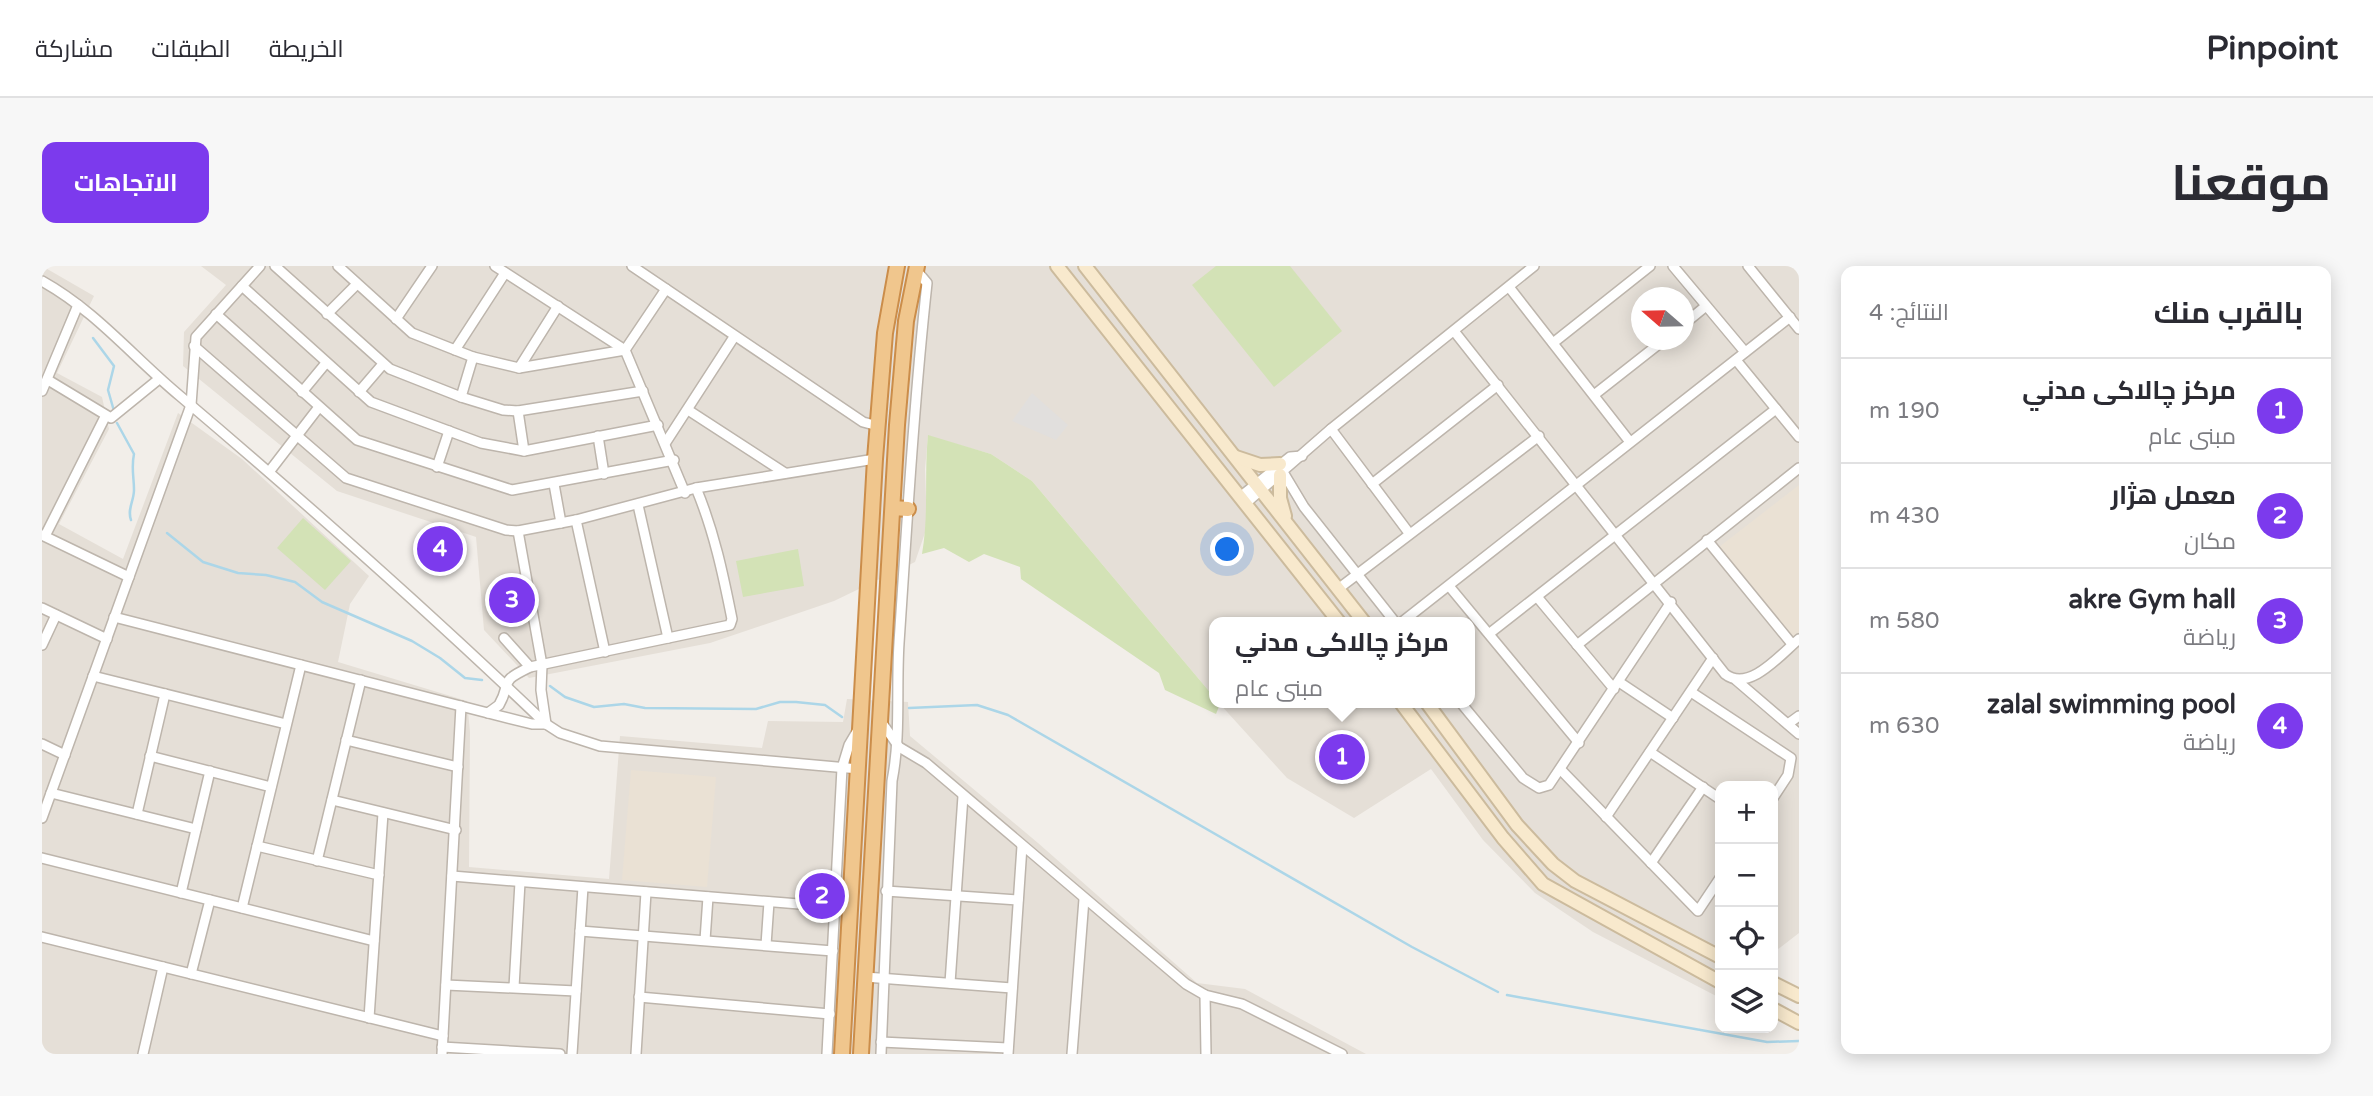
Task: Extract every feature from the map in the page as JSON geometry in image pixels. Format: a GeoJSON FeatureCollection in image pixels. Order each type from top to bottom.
{"type":"FeatureCollection","features":[{"type":"Feature","properties":{"kind":"highway"},"geometry":{"type":"LineString","coordinates":[[842,1054],[875,459],[885,333],[897,266]]}},
{"type":"Feature","properties":{"kind":"highway"},"geometry":{"type":"LineString","coordinates":[[861,1054],[902,357],[917,268]]}},
{"type":"Feature","properties":{"kind":"highway"},"geometry":{"type":"LineString","coordinates":[[893,508],[908,509]]}},
{"type":"Feature","properties":{"kind":"main road"},"geometry":{"type":"LineString","coordinates":[[1057,266],[1335,617]]}},
{"type":"Feature","properties":{"kind":"main road"},"geometry":{"type":"LineString","coordinates":[[1089,268],[1118,309],[1360,617]]}},
{"type":"Feature","properties":{"kind":"main road"},"geometry":{"type":"LineString","coordinates":[[1101,322],[1118,309]]}},
{"type":"Feature","properties":{"kind":"main road"},"geometry":{"type":"LineString","coordinates":[[1235,457],[1281,471],[1280,498],[1289,526]]}},
{"type":"Feature","properties":{"kind":"main road"},"geometry":{"type":"LineString","coordinates":[[1405,708],[1510,846],[1544,884],[1715,979]]}},
{"type":"Feature","properties":{"kind":"main road"},"geometry":{"type":"LineString","coordinates":[[1431,708],[1517,825],[1553,864],[1575,881],[1715,954]]}},
{"type":"Feature","properties":{"kind":"main road"},"geometry":{"type":"LineString","coordinates":[[1778,986],[1799,996]]}},
{"type":"Feature","properties":{"kind":"main road"},"geometry":{"type":"LineString","coordinates":[[1778,1012],[1799,1023]]}},
{"type":"Feature","properties":{"kind":"street"},"geometry":{"type":"LineString","coordinates":[[42,816],[191,405],[194,346],[197,337],[260,266]]}},
{"type":"Feature","properties":{"kind":"street"},"geometry":{"type":"LineString","coordinates":[[275,266],[383,364],[424,384],[461,397],[503,410],[518,411],[643,391]]}},
{"type":"Feature","properties":{"kind":"street"},"geometry":{"type":"LineString","coordinates":[[338,266],[350,270],[356,285],[412,333],[473,357],[519,368],[625,350],[666,289]]}},
{"type":"Feature","properties":{"kind":"street"},"geometry":{"type":"LineString","coordinates":[[396,319],[432,266]]}},
{"type":"Feature","properties":{"kind":"street"},"geometry":{"type":"LineString","coordinates":[[495,266],[625,350],[674,460],[685,493]]}},
{"type":"Feature","properties":{"kind":"street"},"geometry":{"type":"LineString","coordinates":[[632,266],[863,422],[878,426]]}},
{"type":"Feature","properties":{"kind":"street"},"geometry":{"type":"LineString","coordinates":[[1243,500],[1281,471],[1290,457],[1302,456],[1331,429],[1534,266]]}},
{"type":"Feature","properties":{"kind":"street"},"geometry":{"type":"LineString","coordinates":[[1553,343],[1650,266]]}},
{"type":"Feature","properties":{"kind":"street"},"geometry":{"type":"LineString","coordinates":[[1673,266],[1745,352]]}},
{"type":"Feature","properties":{"kind":"street"},"geometry":{"type":"LineString","coordinates":[[1748,266],[1799,329]]}},
{"type":"Feature","properties":{"kind":"street"},"geometry":{"type":"LineString","coordinates":[[881,1054],[892,780],[899,747],[899,646],[914,399],[927,284],[917,268]]}},
{"type":"Feature","properties":{"kind":"street"},"geometry":{"type":"LineString","coordinates":[[455,350],[505,273]]}},
{"type":"Feature","properties":{"kind":"street"},"geometry":{"type":"LineString","coordinates":[[42,281],[111,330],[159,379],[269,472],[425,610],[546,724],[560,733],[600,746],[859,769]]}},
{"type":"Feature","properties":{"kind":"street"},"geometry":{"type":"LineString","coordinates":[[327,314],[356,285]]}},
{"type":"Feature","properties":{"kind":"street"},"geometry":{"type":"LineString","coordinates":[[242,286],[359,392],[385,410],[507,450],[524,451],[658,425]]}},
{"type":"Feature","properties":{"kind":"street"},"geometry":{"type":"LineString","coordinates":[[1509,287],[1630,442]]}},
{"type":"Feature","properties":{"kind":"street"},"geometry":{"type":"LineString","coordinates":[[42,391],[78,305]]}},
{"type":"Feature","properties":{"kind":"street"},"geometry":{"type":"LineString","coordinates":[[519,368],[558,306]]}},
{"type":"Feature","properties":{"kind":"street"},"geometry":{"type":"LineString","coordinates":[[1694,316],[1706,306]]}},
{"type":"Feature","properties":{"kind":"street"},"geometry":{"type":"LineString","coordinates":[[216,314],[357,440],[437,467],[512,490],[674,460]]}},
{"type":"Feature","properties":{"kind":"street"},"geometry":{"type":"LineString","coordinates":[[1409,617],[1790,317]]}},
{"type":"Feature","properties":{"kind":"street"},"geometry":{"type":"LineString","coordinates":[[1454,331],[1577,483],[1725,674],[1737,680],[1799,734]]}},
{"type":"Feature","properties":{"kind":"street"},"geometry":{"type":"LineString","coordinates":[[666,442],[734,337]]}},
{"type":"Feature","properties":{"kind":"street"},"geometry":{"type":"LineString","coordinates":[[194,346],[346,478],[518,531],[576,520],[696,488],[875,459]]}},
{"type":"Feature","properties":{"kind":"street"},"geometry":{"type":"LineString","coordinates":[[1594,395],[1651,350]]}},
{"type":"Feature","properties":{"kind":"street"},"geometry":{"type":"LineString","coordinates":[[461,397],[473,357]]}},
{"type":"Feature","properties":{"kind":"street"},"geometry":{"type":"LineString","coordinates":[[1736,360],[1799,437]]}},
{"type":"Feature","properties":{"kind":"street"},"geometry":{"type":"LineString","coordinates":[[302,391],[326,363]]}},
{"type":"Feature","properties":{"kind":"street"},"geometry":{"type":"LineString","coordinates":[[359,392],[383,364]]}},
{"type":"Feature","properties":{"kind":"street"},"geometry":{"type":"LineString","coordinates":[[105,417],[119,415],[133,398],[159,379]]}},
{"type":"Feature","properties":{"kind":"street"},"geometry":{"type":"LineString","coordinates":[[48,380],[98,408],[105,417]]}},
{"type":"Feature","properties":{"kind":"street"},"geometry":{"type":"LineString","coordinates":[[1372,484],[1498,385]]}},
{"type":"Feature","properties":{"kind":"street"},"geometry":{"type":"LineString","coordinates":[[269,472],[296,433],[319,407]]}},
{"type":"Feature","properties":{"kind":"street"},"geometry":{"type":"LineString","coordinates":[[1490,634],[1776,409]]}},
{"type":"Feature","properties":{"kind":"street"},"geometry":{"type":"LineString","coordinates":[[688,410],[785,472]]}},
{"type":"Feature","properties":{"kind":"street"},"geometry":{"type":"LineString","coordinates":[[518,411],[524,451]]}},
{"type":"Feature","properties":{"kind":"street"},"geometry":{"type":"LineString","coordinates":[[105,417],[43,535],[129,577]]}},
{"type":"Feature","properties":{"kind":"street"},"geometry":{"type":"LineString","coordinates":[[1331,429],[1409,533]]}},
{"type":"Feature","properties":{"kind":"street"},"geometry":{"type":"LineString","coordinates":[[437,467],[449,431]]}},
{"type":"Feature","properties":{"kind":"street"},"geometry":{"type":"LineString","coordinates":[[598,436],[604,474]]}},
{"type":"Feature","properties":{"kind":"street"},"geometry":{"type":"LineString","coordinates":[[1338,589],[1539,436]]}},
{"type":"Feature","properties":{"kind":"street"},"geometry":{"type":"LineString","coordinates":[[1577,645],[1799,468]]}},
{"type":"Feature","properties":{"kind":"street"},"geometry":{"type":"LineString","coordinates":[[1281,471],[1304,507],[1391,617]]}},
{"type":"Feature","properties":{"kind":"street"},"geometry":{"type":"LineString","coordinates":[[554,484],[561,523]]}},
{"type":"Feature","properties":{"kind":"street"},"geometry":{"type":"LineString","coordinates":[[488,713],[502,700],[503,685],[509,677],[530,667],[732,622],[713,532],[696,488]]}},
{"type":"Feature","properties":{"kind":"street"},"geometry":{"type":"LineString","coordinates":[[638,505],[668,638]]}},
{"type":"Feature","properties":{"kind":"street"},"geometry":{"type":"LineString","coordinates":[[576,520],[605,652]]}},
{"type":"Feature","properties":{"kind":"street"},"geometry":{"type":"LineString","coordinates":[[518,531],[542,665],[541,690],[546,724]]}},
{"type":"Feature","properties":{"kind":"street"},"geometry":{"type":"LineString","coordinates":[[1707,540],[1796,641],[1754,676],[1737,680]]}},
{"type":"Feature","properties":{"kind":"street"},"geometry":{"type":"LineString","coordinates":[[1449,586],[1579,743]]}},
{"type":"Feature","properties":{"kind":"street"},"geometry":{"type":"LineString","coordinates":[[1538,598],[1577,645],[1616,685],[1673,718]]}},
{"type":"Feature","properties":{"kind":"street"},"geometry":{"type":"LineString","coordinates":[[1465,708],[1530,784],[1545,788],[1561,770],[1671,602]]}},
{"type":"Feature","properties":{"kind":"street"},"geometry":{"type":"LineString","coordinates":[[42,608],[107,639]]}},
{"type":"Feature","properties":{"kind":"street"},"geometry":{"type":"LineString","coordinates":[[42,645],[56,615]]}},
{"type":"Feature","properties":{"kind":"street"},"geometry":{"type":"LineString","coordinates":[[114,617],[488,713],[546,724]]}},
{"type":"Feature","properties":{"kind":"street"},"geometry":{"type":"LineString","coordinates":[[505,638],[530,667]]}},
{"type":"Feature","properties":{"kind":"street"},"geometry":{"type":"LineString","coordinates":[[1606,817],[1713,658]]}},
{"type":"Feature","properties":{"kind":"street"},"geometry":{"type":"LineString","coordinates":[[242,908],[301,665]]}},
{"type":"Feature","properties":{"kind":"street"},"geometry":{"type":"LineString","coordinates":[[93,676],[286,724]]}},
{"type":"Feature","properties":{"kind":"street"},"geometry":{"type":"LineString","coordinates":[[317,862],[361,680]]}},
{"type":"Feature","properties":{"kind":"street"},"geometry":{"type":"LineString","coordinates":[[1691,692],[1791,758],[1788,775],[1778,790]]}},
{"type":"Feature","properties":{"kind":"street"},"geometry":{"type":"LineString","coordinates":[[137,814],[165,694]]}},
{"type":"Feature","properties":{"kind":"street"},"geometry":{"type":"LineString","coordinates":[[461,706],[442,1051],[560,1054]]}},
{"type":"Feature","properties":{"kind":"street"},"geometry":{"type":"LineString","coordinates":[[1788,724],[1799,716]]}},
{"type":"Feature","properties":{"kind":"street"},"geometry":{"type":"LineString","coordinates":[[882,723],[899,747],[926,763],[1186,984],[1205,995],[1242,1004],[1342,1054]]}},
{"type":"Feature","properties":{"kind":"street"},"geometry":{"type":"LineString","coordinates":[[827,1054],[842,768],[849,745],[861,725]]}},
{"type":"Feature","properties":{"kind":"street"},"geometry":{"type":"LineString","coordinates":[[346,740],[458,767]]}},
{"type":"Feature","properties":{"kind":"street"},"geometry":{"type":"LineString","coordinates":[[42,744],[65,755]]}},
{"type":"Feature","properties":{"kind":"street"},"geometry":{"type":"LineString","coordinates":[[880,754],[899,747]]}},
{"type":"Feature","properties":{"kind":"street"},"geometry":{"type":"LineString","coordinates":[[1650,752],[1715,795]]}},
{"type":"Feature","properties":{"kind":"street"},"geometry":{"type":"LineString","coordinates":[[150,757],[271,787]]}},
{"type":"Feature","properties":{"kind":"street"},"geometry":{"type":"LineString","coordinates":[[1561,770],[1698,911],[1715,886]]}},
{"type":"Feature","properties":{"kind":"street"},"geometry":{"type":"LineString","coordinates":[[181,893],[210,771]]}},
{"type":"Feature","properties":{"kind":"street"},"geometry":{"type":"LineString","coordinates":[[1651,863],[1703,787]]}},
{"type":"Feature","properties":{"kind":"street"},"geometry":{"type":"LineString","coordinates":[[51,793],[196,829]]}},
{"type":"Feature","properties":{"kind":"street"},"geometry":{"type":"LineString","coordinates":[[950,983],[963,796]]}},
{"type":"Feature","properties":{"kind":"street"},"geometry":{"type":"LineString","coordinates":[[332,800],[456,830]]}},
{"type":"Feature","properties":{"kind":"street"},"geometry":{"type":"LineString","coordinates":[[369,1018],[383,813]]}},
{"type":"Feature","properties":{"kind":"street"},"geometry":{"type":"LineString","coordinates":[[257,846],[379,876]]}},
{"type":"Feature","properties":{"kind":"street"},"geometry":{"type":"LineString","coordinates":[[881,1042],[1008,1051],[1022,846]]}},
{"type":"Feature","properties":{"kind":"street"},"geometry":{"type":"LineString","coordinates":[[42,858],[374,941]]}},
{"type":"Feature","properties":{"kind":"street"},"geometry":{"type":"LineString","coordinates":[[452,876],[836,907]]}},
{"type":"Feature","properties":{"kind":"street"},"geometry":{"type":"LineString","coordinates":[[514,987],[520,882]]}},
{"type":"Feature","properties":{"kind":"street"},"geometry":{"type":"LineString","coordinates":[[572,1054],[583,887]]}},
{"type":"Feature","properties":{"kind":"street"},"geometry":{"type":"LineString","coordinates":[[886,891],[1018,900]]}},
{"type":"Feature","properties":{"kind":"street"},"geometry":{"type":"LineString","coordinates":[[636,1054],[646,892]]}},
{"type":"Feature","properties":{"kind":"street"},"geometry":{"type":"LineString","coordinates":[[705,940],[708,897]]}},
{"type":"Feature","properties":{"kind":"street"},"geometry":{"type":"LineString","coordinates":[[1072,1054],[1084,899]]}},
{"type":"Feature","properties":{"kind":"street"},"geometry":{"type":"LineString","coordinates":[[191,974],[209,900]]}},
{"type":"Feature","properties":{"kind":"street"},"geometry":{"type":"LineString","coordinates":[[766,945],[769,902]]}},
{"type":"Feature","properties":{"kind":"street"},"geometry":{"type":"LineString","coordinates":[[580,931],[833,951]]}},
{"type":"Feature","properties":{"kind":"street"},"geometry":{"type":"LineString","coordinates":[[42,937],[443,1036]]}},
{"type":"Feature","properties":{"kind":"street"},"geometry":{"type":"LineString","coordinates":[[144,1054],[163,967]]}},
{"type":"Feature","properties":{"kind":"street"},"geometry":{"type":"LineString","coordinates":[[865,977],[1012,988]]}},
{"type":"Feature","properties":{"kind":"street"},"geometry":{"type":"LineString","coordinates":[[446,985],[576,991]]}},
{"type":"Feature","properties":{"kind":"street"},"geometry":{"type":"LineString","coordinates":[[1205,995],[1206,1054]]}},
{"type":"Feature","properties":{"kind":"street"},"geometry":{"type":"LineString","coordinates":[[639,997],[830,1014]]}},
{"type":"Feature","properties":{"kind":"shaded area"},"geometry":{"type":"Polygon","coordinates":[[[42,266],[94,296],[57,373],[102,397],[109,429],[59,524],[123,559],[178,413],[242,459],[369,576],[350,604],[338,662],[467,701],[470,732],[469,867],[609,879],[620,736],[762,748],[768,721],[843,722],[847,699],[908,702],[910,736],[1038,843],[1197,983],[1245,989],[1366,1054],[42,1054],[42,266]]]}},
{"type":"Feature","properties":{"kind":"shaded area"},"geometry":{"type":"Polygon","coordinates":[[[201,266],[1799,266],[1799,933],[1778,949],[1778,781],[1715,781],[1715,995],[1593,932],[1535,893],[1483,840],[1431,769],[1354,818],[1287,778],[1224,708],[1475,708],[1475,617],[1209,617],[1209,691],[1032,481],[991,454],[928,436],[925,469],[927,527],[915,562],[834,601],[710,643],[529,678],[484,630],[476,537],[337,491],[183,366],[184,332],[226,285],[201,266]]]}},
{"type":"Feature","properties":{"kind":"shaded area"},"geometry":{"type":"Polygon","coordinates":[[[1032,393],[1068,425],[1056,440],[1012,421],[1032,393]]]}},
{"type":"Feature","properties":{"kind":"shaded area"},"geometry":{"type":"Polygon","coordinates":[[[1799,485],[1799,632],[1792,637],[1719,547],[1799,485]]]}},
{"type":"Feature","properties":{"kind":"shaded area"},"geometry":{"type":"Polygon","coordinates":[[[631,770],[716,777],[707,887],[622,880],[631,770]]]}},
{"type":"Feature","properties":{"kind":"green space"},"geometry":{"type":"Polygon","coordinates":[[[1216,266],[1290,266],[1342,331],[1274,387],[1192,285],[1216,266]]]}},
{"type":"Feature","properties":{"kind":"green space"},"geometry":{"type":"Polygon","coordinates":[[[928,435],[991,454],[1032,481],[1209,691],[1209,708],[1218,708],[1216,714],[1165,690],[1159,673],[1021,579],[1020,567],[984,554],[969,562],[944,548],[922,554],[928,435]]]}},
{"type":"Feature","properties":{"kind":"green space"},"geometry":{"type":"Polygon","coordinates":[[[303,518],[351,561],[325,590],[277,548],[303,518]]]}},
{"type":"Feature","properties":{"kind":"green space"},"geometry":{"type":"Polygon","coordinates":[[[798,549],[804,586],[743,597],[736,561],[798,549]]]}},
{"type":"Feature","properties":{"kind":"waterway"},"geometry":{"type":"LineString","coordinates":[[93,338],[114,366],[108,390],[114,411]]}},
{"type":"Feature","properties":{"kind":"waterway"},"geometry":{"type":"LineString","coordinates":[[117,423],[134,454],[131,520]]}},
{"type":"Feature","properties":{"kind":"waterway"},"geometry":{"type":"LineString","coordinates":[[167,533],[203,562],[238,573],[266,575],[295,582],[322,602],[412,641],[465,678],[482,680]]}},
{"type":"Feature","properties":{"kind":"waterway"},"geometry":{"type":"LineString","coordinates":[[550,686],[565,697],[594,707],[624,704],[645,708],[756,709],[780,702],[796,702],[825,705],[842,717]]}},
{"type":"Feature","properties":{"kind":"waterway"},"geometry":{"type":"LineString","coordinates":[[909,708],[977,705],[1008,715],[1412,947],[1498,992]]}},
{"type":"Feature","properties":{"kind":"waterway"},"geometry":{"type":"LineString","coordinates":[[1507,995],[1767,1042],[1799,1041]]}},
{"type":"Feature","properties":{"kind":"place","name":"zalal swimming pool"},"geometry":{"type":"Point","coordinates":[440,549]}},
{"type":"Feature","properties":{"kind":"place","name":"akre Gym hall"},"geometry":{"type":"Point","coordinates":[512,600]}},
{"type":"Feature","properties":{"kind":"place","name":"مركز چالاکى مدني"},"geometry":{"type":"Point","coordinates":[1342,757]}},
{"type":"Feature","properties":{"kind":"place","name":"معمل هژار"},"geometry":{"type":"Point","coordinates":[822,896]}}]}
